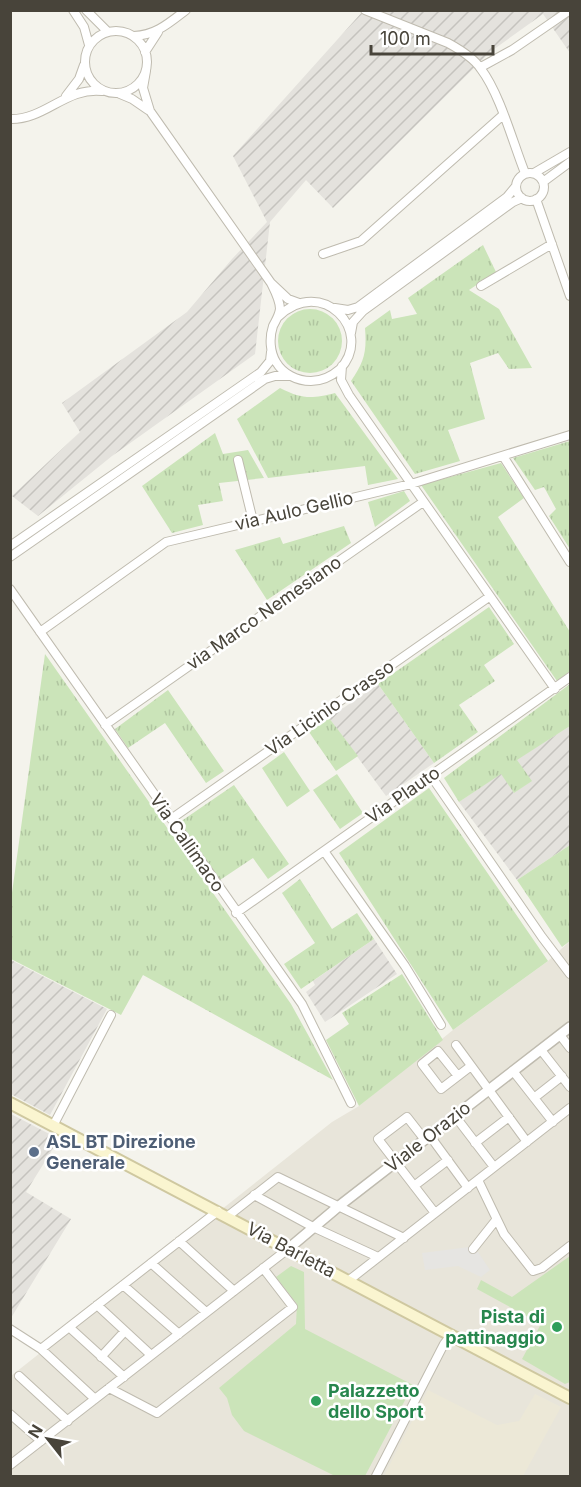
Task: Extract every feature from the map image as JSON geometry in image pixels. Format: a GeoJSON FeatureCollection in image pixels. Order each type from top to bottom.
{"type":"FeatureCollection","features":[{"type":"Feature","properties":{"kind":"main road","name":"Via Barletta"},"geometry":{"type":"LineString","coordinates":[[10,1103],[570,1398]]}},
{"type":"Feature","properties":{"kind":"street"},"geometry":{"type":"LineString","coordinates":[[73,10],[84,27],[89,45]]}},
{"type":"Feature","properties":{"kind":"street"},"geometry":{"type":"LineString","coordinates":[[86,10],[107,32]]}},
{"type":"Feature","properties":{"kind":"street"},"geometry":{"type":"LineString","coordinates":[[63,99],[79,79],[89,45],[100,34],[116,30],[134,36],[147,35],[159,31],[186,10]]}},
{"type":"Feature","properties":{"kind":"street"},"geometry":{"type":"LineString","coordinates":[[364,10],[448,43],[461,50],[481,68],[503,115],[525,173]]}},
{"type":"Feature","properties":{"kind":"street"},"geometry":{"type":"LineString","coordinates":[[481,68],[512,50],[570,10]]}},
{"type":"Feature","properties":{"kind":"street"},"geometry":{"type":"LineString","coordinates":[[146,52],[159,31]]}},
{"type":"Feature","properties":{"kind":"street"},"geometry":{"type":"LineString","coordinates":[[134,36],[146,52],[143,88],[150,111],[272,283],[288,299],[298,303]]}},
{"type":"Feature","properties":{"kind":"street"},"geometry":{"type":"LineString","coordinates":[[84,62],[90,80],[106,92]]}},
{"type":"Feature","properties":{"kind":"street"},"geometry":{"type":"LineString","coordinates":[[10,119],[26,118],[63,99],[88,91],[126,92],[135,87],[146,71]]}},
{"type":"Feature","properties":{"kind":"street"},"geometry":{"type":"LineString","coordinates":[[116,93],[150,111]]}},
{"type":"Feature","properties":{"kind":"street"},"geometry":{"type":"LineString","coordinates":[[323,254],[361,241],[503,115]]}},
{"type":"Feature","properties":{"kind":"street"},"geometry":{"type":"LineString","coordinates":[[278,317],[298,303],[311,301],[348,310],[358,307],[507,196],[516,186],[519,177],[525,173],[534,173],[570,152]]}},
{"type":"Feature","properties":{"kind":"street"},"geometry":{"type":"LineString","coordinates":[[516,186],[517,194],[522,198],[530,201],[536,200],[542,193],[543,182],[570,162]]}},
{"type":"Feature","properties":{"kind":"street"},"geometry":{"type":"LineString","coordinates":[[534,173],[543,182]]}},
{"type":"Feature","properties":{"kind":"street"},"geometry":{"type":"LineString","coordinates":[[313,382],[335,374],[342,366],[348,356],[350,335],[357,316],[522,198]]}},
{"type":"Feature","properties":{"kind":"street"},"geometry":{"type":"LineString","coordinates":[[536,200],[569,286],[570,296]]}},
{"type":"Feature","properties":{"kind":"street"},"geometry":{"type":"LineString","coordinates":[[481,286],[552,244]]}},
{"type":"Feature","properties":{"kind":"street"},"geometry":{"type":"LineString","coordinates":[[10,546],[261,372],[270,361],[270,340],[278,317],[279,300],[272,283]]}},
{"type":"Feature","properties":{"kind":"street"},"geometry":{"type":"LineString","coordinates":[[324,303],[342,316],[350,335]]}},
{"type":"Feature","properties":{"kind":"street"},"geometry":{"type":"LineString","coordinates":[[271,352],[282,370],[290,376],[301,381],[333,381],[349,395]]}},
{"type":"Feature","properties":{"kind":"street"},"geometry":{"type":"LineString","coordinates":[[342,366],[341,380],[349,395],[555,689]]}},
{"type":"Feature","properties":{"kind":"street"},"geometry":{"type":"LineString","coordinates":[[10,557],[265,379],[290,376]]}},
{"type":"Feature","properties":{"kind":"street","name":"via Aulo Gellio"},"geometry":{"type":"LineString","coordinates":[[40,632],[166,542],[411,484],[570,435]]}},
{"type":"Feature","properties":{"kind":"street"},"geometry":{"type":"LineString","coordinates":[[503,456],[570,562]]}},
{"type":"Feature","properties":{"kind":"street"},"geometry":{"type":"LineString","coordinates":[[238,460],[253,521]]}},
{"type":"Feature","properties":{"kind":"street","name":"via Marco Nemesiano"},"geometry":{"type":"LineString","coordinates":[[105,725],[423,502]]}},
{"type":"Feature","properties":{"kind":"street","name":"Via Callimaco"},"geometry":{"type":"LineString","coordinates":[[10,589],[302,1004],[351,1103]]}},
{"type":"Feature","properties":{"kind":"street","name":"Via Licinio Crasso"},"geometry":{"type":"LineString","coordinates":[[171,819],[489,597]]}},
{"type":"Feature","properties":{"kind":"street","name":"Via Plauto"},"geometry":{"type":"LineString","coordinates":[[236,913],[570,677]]}},
{"type":"Feature","properties":{"kind":"street"},"geometry":{"type":"LineString","coordinates":[[431,776],[570,974]]}},
{"type":"Feature","properties":{"kind":"street"},"geometry":{"type":"LineString","coordinates":[[324,851],[405,966],[441,1025]]}},
{"type":"Feature","properties":{"kind":"street"},"geometry":{"type":"LineString","coordinates":[[53,1126],[111,1015]]}},
{"type":"Feature","properties":{"kind":"street","name":"Viale Orazio"},"geometry":{"type":"LineString","coordinates":[[288,1249],[339,1206],[570,1027]]}},
{"type":"Feature","properties":{"kind":"street"},"geometry":{"type":"LineString","coordinates":[[560,1035],[570,1048]]}},
{"type":"Feature","properties":{"kind":"street"},"geometry":{"type":"LineString","coordinates":[[456,1045],[527,1142]]}},
{"type":"Feature","properties":{"kind":"street"},"geometry":{"type":"LineString","coordinates":[[541,1050],[570,1088]]}},
{"type":"Feature","properties":{"kind":"street"},"geometry":{"type":"LineString","coordinates":[[458,1076],[438,1051],[422,1064],[441,1089],[458,1076],[471,1066]]}},
{"type":"Feature","properties":{"kind":"street"},"geometry":{"type":"LineString","coordinates":[[513,1071],[553,1122]]}},
{"type":"Feature","properties":{"kind":"street"},"geometry":{"type":"LineString","coordinates":[[534,1098],[562,1076]]}},
{"type":"Feature","properties":{"kind":"street"},"geometry":{"type":"LineString","coordinates":[[348,1281],[570,1108]]}},
{"type":"Feature","properties":{"kind":"street"},"geometry":{"type":"LineString","coordinates":[[455,1116],[494,1167]]}},
{"type":"Feature","properties":{"kind":"street"},"geometry":{"type":"LineString","coordinates":[[435,1213],[378,1139],[407,1117],[448,1160],[468,1188]]}},
{"type":"Feature","properties":{"kind":"street"},"geometry":{"type":"LineString","coordinates":[[476,1143],[509,1117]]}},
{"type":"Feature","properties":{"kind":"street"},"geometry":{"type":"LineString","coordinates":[[414,1186],[448,1160]]}},
{"type":"Feature","properties":{"kind":"street"},"geometry":{"type":"LineString","coordinates":[[41,1349],[179,1241],[254,1195],[278,1177],[404,1238]]}},
{"type":"Feature","properties":{"kind":"street"},"geometry":{"type":"LineString","coordinates":[[478,1180],[504,1234],[533,1271],[542,1268],[570,1246]]}},
{"type":"Feature","properties":{"kind":"street"},"geometry":{"type":"LineString","coordinates":[[254,1195],[313,1227],[378,1257]]}},
{"type":"Feature","properties":{"kind":"street"},"geometry":{"type":"LineString","coordinates":[[473,1249],[496,1220]]}},
{"type":"Feature","properties":{"kind":"street"},"geometry":{"type":"LineString","coordinates":[[179,1241],[234,1291]]}},
{"type":"Feature","properties":{"kind":"street"},"geometry":{"type":"LineString","coordinates":[[12,1463],[288,1249]]}},
{"type":"Feature","properties":{"kind":"street"},"geometry":{"type":"LineString","coordinates":[[151,1263],[206,1312]]}},
{"type":"Feature","properties":{"kind":"street"},"geometry":{"type":"LineString","coordinates":[[109,1388],[157,1413],[293,1307],[263,1268]]}},
{"type":"Feature","properties":{"kind":"street"},"geometry":{"type":"LineString","coordinates":[[123,1285],[179,1334]]}},
{"type":"Feature","properties":{"kind":"street"},"geometry":{"type":"LineString","coordinates":[[97,1305],[152,1355]]}},
{"type":"Feature","properties":{"kind":"street"},"geometry":{"type":"LineString","coordinates":[[69,1327],[124,1377]]}},
{"type":"Feature","properties":{"kind":"street"},"geometry":{"type":"LineString","coordinates":[[10,1329],[41,1349],[96,1399]]}},
{"type":"Feature","properties":{"kind":"street"},"geometry":{"type":"LineString","coordinates":[[101,1357],[125,1330]]}},
{"type":"Feature","properties":{"kind":"street"},"geometry":{"type":"LineString","coordinates":[[376,1476],[444,1344],[452,1334]]}},
{"type":"Feature","properties":{"kind":"street"},"geometry":{"type":"LineString","coordinates":[[19,1376],[68,1421]]}},
{"type":"Feature","properties":{"kind":"street"},"geometry":{"type":"LineString","coordinates":[[10,1414],[41,1441]]}},
{"type":"Feature","properties":{"kind":"shaded area"},"geometry":{"type":"Polygon","coordinates":[[[363,11],[570,11],[570,53],[543,14],[490,52],[333,208],[306,180],[270,222],[255,354],[112,456],[38,516],[12,496],[80,432],[62,403],[187,312],[267,222],[233,156],[363,11]]]}},
{"type":"Feature","properties":{"kind":"shaded area"},"geometry":{"type":"Polygon","coordinates":[[[378,684],[434,763],[386,796],[329,718],[378,684]]]}},
{"type":"Feature","properties":{"kind":"shaded area"},"geometry":{"type":"Polygon","coordinates":[[[570,726],[570,845],[517,880],[459,802],[501,773],[514,793],[531,781],[516,760],[570,726]]]}},
{"type":"Feature","properties":{"kind":"shaded area"},"geometry":{"type":"Polygon","coordinates":[[[374,939],[397,974],[325,1022],[306,992],[315,985],[313,981],[374,939]]]}},
{"type":"Feature","properties":{"kind":"shaded area"},"geometry":{"type":"Polygon","coordinates":[[[570,941],[570,1476],[11,1476],[11,1376],[332,1122],[359,1106],[453,1030],[548,961],[570,941]]]}},
{"type":"Feature","properties":{"kind":"shaded area"},"geometry":{"type":"Polygon","coordinates":[[[11,960],[107,1009],[50,1115],[11,1094],[11,960]]]}},
{"type":"Feature","properties":{"kind":"shaded area"},"geometry":{"type":"Polygon","coordinates":[[[11,1114],[59,1139],[26,1192],[71,1219],[11,1318],[11,1114]]]}},
{"type":"Feature","properties":{"kind":"shaded area"},"geometry":{"type":"Polygon","coordinates":[[[469,1247],[478,1252],[490,1270],[481,1277],[458,1266],[425,1270],[422,1253],[469,1247]]]}},
{"type":"Feature","properties":{"kind":"shaded area"},"geometry":{"type":"Polygon","coordinates":[[[428,1390],[497,1425],[519,1421],[535,1394],[561,1407],[523,1476],[384,1476],[428,1390]]]}},
{"type":"Feature","properties":{"kind":"green space"},"geometry":{"type":"Polygon","coordinates":[[[483,245],[496,272],[469,290],[499,309],[532,368],[509,369],[498,353],[470,363],[485,419],[448,430],[460,461],[415,474],[351,381],[364,356],[365,328],[390,310],[392,319],[417,314],[408,298],[483,245]]]}},
{"type":"Feature","properties":{"kind":"green space"},"geometry":{"type":"Polygon","coordinates":[[[310,309],[322,311],[333,318],[340,329],[342,341],[340,353],[333,364],[322,371],[310,373],[298,371],[287,364],[280,353],[278,341],[280,329],[287,318],[298,311],[310,309]]]}},
{"type":"Feature","properties":{"kind":"green space"},"geometry":{"type":"Polygon","coordinates":[[[280,388],[307,397],[335,393],[398,479],[368,485],[365,466],[268,478],[237,419],[280,388]]]}},
{"type":"Feature","properties":{"kind":"green space"},"geometry":{"type":"Polygon","coordinates":[[[215,433],[223,454],[248,450],[264,478],[219,483],[223,501],[198,505],[203,525],[172,533],[142,486],[215,433]]]}},
{"type":"Feature","properties":{"kind":"green space"},"geometry":{"type":"Polygon","coordinates":[[[570,441],[570,549],[549,516],[556,509],[544,487],[535,490],[513,458],[570,441]]]}},
{"type":"Feature","properties":{"kind":"green space"},"geometry":{"type":"Polygon","coordinates":[[[501,463],[524,498],[498,517],[570,632],[570,671],[557,681],[421,485],[501,463]]]}},
{"type":"Feature","properties":{"kind":"green space"},"geometry":{"type":"Polygon","coordinates":[[[404,491],[410,501],[375,527],[368,502],[404,491]]]}},
{"type":"Feature","properties":{"kind":"green space"},"geometry":{"type":"Polygon","coordinates":[[[344,526],[351,543],[267,600],[235,550],[280,537],[283,544],[344,526]]]}},
{"type":"Feature","properties":{"kind":"green space"},"geometry":{"type":"Polygon","coordinates":[[[489,607],[514,644],[484,665],[495,681],[459,705],[478,732],[434,763],[378,684],[489,607]]]}},
{"type":"Feature","properties":{"kind":"green space"},"geometry":{"type":"Polygon","coordinates":[[[45,654],[291,1004],[333,1080],[143,975],[121,1015],[11,959],[11,900],[45,654]]]}},
{"type":"Feature","properties":{"kind":"green space"},"geometry":{"type":"Polygon","coordinates":[[[570,684],[570,726],[517,760],[532,781],[514,793],[501,774],[459,802],[444,778],[570,684]]]}},
{"type":"Feature","properties":{"kind":"green space"},"geometry":{"type":"Polygon","coordinates":[[[168,690],[224,771],[206,783],[165,723],[128,748],[115,729],[168,690]]]}},
{"type":"Feature","properties":{"kind":"green space"},"geometry":{"type":"Polygon","coordinates":[[[329,718],[358,756],[336,771],[309,732],[329,718]]]}},
{"type":"Feature","properties":{"kind":"green space"},"geometry":{"type":"Polygon","coordinates":[[[284,752],[310,791],[287,807],[262,768],[284,752]]]}},
{"type":"Feature","properties":{"kind":"green space"},"geometry":{"type":"Polygon","coordinates":[[[337,774],[363,813],[340,829],[313,790],[337,774]]]}},
{"type":"Feature","properties":{"kind":"green space"},"geometry":{"type":"Polygon","coordinates":[[[234,785],[289,864],[268,879],[253,858],[220,880],[180,822],[234,785]]]}},
{"type":"Feature","properties":{"kind":"green space"},"geometry":{"type":"Polygon","coordinates":[[[429,788],[548,961],[453,1030],[339,853],[429,788]]]}},
{"type":"Feature","properties":{"kind":"green space"},"geometry":{"type":"Polygon","coordinates":[[[570,845],[570,941],[562,947],[517,880],[570,845]]]}},
{"type":"Feature","properties":{"kind":"green space"},"geometry":{"type":"Polygon","coordinates":[[[300,879],[332,929],[357,913],[374,939],[301,989],[284,964],[315,943],[282,893],[300,879]]]}},
{"type":"Feature","properties":{"kind":"green space"},"geometry":{"type":"Polygon","coordinates":[[[402,974],[443,1040],[359,1106],[326,1040],[349,1024],[342,1013],[402,974]]]}},
{"type":"Feature","properties":{"kind":"green space"},"geometry":{"type":"Polygon","coordinates":[[[570,1256],[570,1382],[565,1384],[522,1359],[541,1324],[477,1289],[481,1280],[512,1297],[570,1256]]]}},
{"type":"Feature","properties":{"kind":"green space","name":"Palazzetto dello Sport"},"geometry":{"type":"Polygon","coordinates":[[[291,1266],[304,1272],[305,1329],[413,1385],[365,1476],[335,1476],[244,1431],[232,1415],[227,1398],[219,1388],[296,1324],[297,1304],[276,1277],[291,1266]]]}},
{"type":"Feature","properties":{"kind":"place","name":"ASL BT Direzione Generale"},"geometry":{"type":"Point","coordinates":[34,1152]}},
{"type":"Feature","properties":{"kind":"place","name":"Pista di pattinaggio"},"geometry":{"type":"Point","coordinates":[557,1327]}},
{"type":"Feature","properties":{"kind":"place","name":"Palazzetto dello Sport"},"geometry":{"type":"Point","coordinates":[316,1401]}}]}
